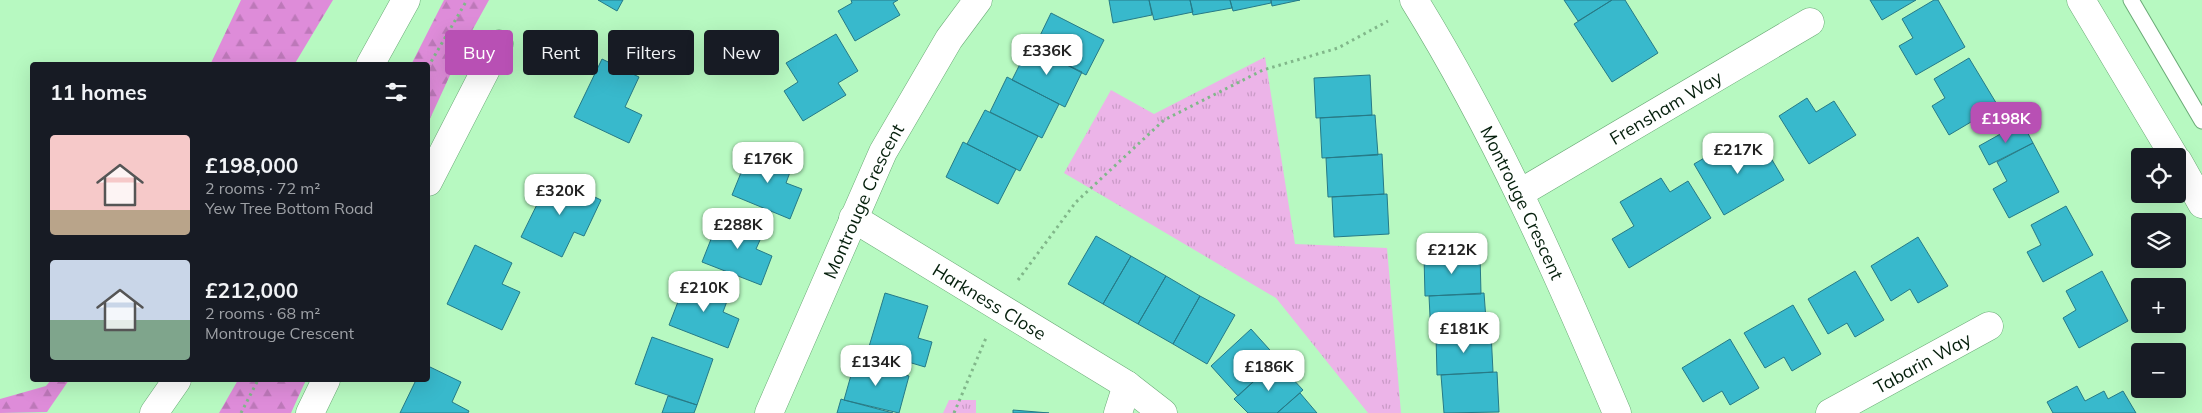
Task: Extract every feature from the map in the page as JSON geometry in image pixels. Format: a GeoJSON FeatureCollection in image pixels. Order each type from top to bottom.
{"type":"FeatureCollection","features":[{"type":"Feature","properties":{"kind":"main road"},"geometry":{"type":"LineString","coordinates":[[372,62],[406,0]]}},
{"type":"Feature","properties":{"kind":"main road","name":"Montrouge Crescent"},"geometry":{"type":"LineString","coordinates":[[769,413],[883,152],[949,39],[978,0]]}},
{"type":"Feature","properties":{"kind":"main road"},"geometry":{"type":"LineString","coordinates":[[2081,0],[2169,148]]}},
{"type":"Feature","properties":{"kind":"main road","name":"Montrouge Crescent"},"geometry":{"type":"LineString","coordinates":[[1416,3],[1491,136],[1520,193],[1563,286],[1617,413]]}},
{"type":"Feature","properties":{"kind":"main road","name":"Frensham Way"},"geometry":{"type":"LineString","coordinates":[[1520,193],[1810,22]]}},
{"type":"Feature","properties":{"kind":"main road"},"geometry":{"type":"LineString","coordinates":[[430,178],[483,75]]}},
{"type":"Feature","properties":{"kind":"main road"},"geometry":{"type":"LineString","coordinates":[[2186,176],[2202,204]]}},
{"type":"Feature","properties":{"kind":"main road","name":"Harkness Close"},"geometry":{"type":"LineString","coordinates":[[853,218],[1127,385],[1163,413]]}},
{"type":"Feature","properties":{"kind":"main road","name":"Tabarin Way"},"geometry":{"type":"LineString","coordinates":[[1830,413],[1989,326]]}},
{"type":"Feature","properties":{"kind":"main road"},"geometry":{"type":"LineString","coordinates":[[154,413],[177,382]]}},
{"type":"Feature","properties":{"kind":"main road"},"geometry":{"type":"LineString","coordinates":[[310,413],[325,382]]}},
{"type":"Feature","properties":{"kind":"main road"},"geometry":{"type":"LineString","coordinates":[[1118,413],[1127,385]]}},
{"type":"Feature","properties":{"kind":"lane"},"geometry":{"type":"LineString","coordinates":[[2131,0],[2202,122]]}},
{"type":"Feature","properties":{"kind":"path"},"geometry":{"type":"LineString","coordinates":[[430,64],[467,0]]}},
{"type":"Feature","properties":{"kind":"path"},"geometry":{"type":"LineString","coordinates":[[954,413],[999,306],[1076,202],[1164,120],[1263,70],[1338,48],[1416,3]]}},
{"type":"Feature","properties":{"kind":"path"},"geometry":{"type":"LineString","coordinates":[[241,413],[257,382]]}},
{"type":"Feature","properties":{"kind":"green space"},"geometry":{"type":"Polygon","coordinates":[[[241,0],[333,0],[296,62],[211,62],[241,0]]]}},
{"type":"Feature","properties":{"kind":"green space"},"geometry":{"type":"Polygon","coordinates":[[[444,0],[489,0],[472,30],[445,30],[445,75],[450,75],[430,119],[430,62],[413,62],[444,0]]]}},
{"type":"Feature","properties":{"kind":"green space"},"geometry":{"type":"Polygon","coordinates":[[[1265,57],[1295,244],[1387,248],[1401,413],[1368,413],[1276,298],[1064,173],[1111,90],[1154,114],[1265,57]]]}},
{"type":"Feature","properties":{"kind":"green space"},"geometry":{"type":"Polygon","coordinates":[[[49,382],[68,382],[47,412],[0,413],[0,399],[46,386],[49,382]]]}},
{"type":"Feature","properties":{"kind":"green space"},"geometry":{"type":"Polygon","coordinates":[[[237,382],[305,382],[291,413],[219,413],[237,382]]]}},
{"type":"Feature","properties":{"kind":"green space"},"geometry":{"type":"Polygon","coordinates":[[[949,400],[976,400],[976,413],[943,413],[949,400]]]}},
{"type":"Feature","properties":{"kind":"building"},"geometry":{"type":"Polygon","coordinates":[[[598,0],[623,0],[617,11],[598,0]]]}},
{"type":"Feature","properties":{"kind":"building"},"geometry":{"type":"Polygon","coordinates":[[[851,0],[898,0],[893,3],[900,15],[855,41],[838,11],[852,3],[851,0]]]}},
{"type":"Feature","properties":{"kind":"building"},"geometry":{"type":"Polygon","coordinates":[[[1109,0],[1149,0],[1152,15],[1113,23],[1109,0]]]}},
{"type":"Feature","properties":{"kind":"building"},"geometry":{"type":"Polygon","coordinates":[[[1149,0],[1190,0],[1193,12],[1154,20],[1149,0]]]}},
{"type":"Feature","properties":{"kind":"building"},"geometry":{"type":"Polygon","coordinates":[[[1190,0],[1230,0],[1232,8],[1193,15],[1190,0]]]}},
{"type":"Feature","properties":{"kind":"building"},"geometry":{"type":"Polygon","coordinates":[[[1230,0],[1271,0],[1271,3],[1233,11],[1230,0]]]}},
{"type":"Feature","properties":{"kind":"building"},"geometry":{"type":"Polygon","coordinates":[[[1271,0],[1300,0],[1272,6],[1271,0]]]}},
{"type":"Feature","properties":{"kind":"building"},"geometry":{"type":"Polygon","coordinates":[[[1564,0],[1612,0],[1578,21],[1564,0]]]}},
{"type":"Feature","properties":{"kind":"building"},"geometry":{"type":"Polygon","coordinates":[[[1612,0],[1625,0],[1658,53],[1612,82],[1574,24],[1612,0]]]}},
{"type":"Feature","properties":{"kind":"building"},"geometry":{"type":"Polygon","coordinates":[[[1870,0],[1916,0],[1882,20],[1870,0]]]}},
{"type":"Feature","properties":{"kind":"building"},"geometry":{"type":"Polygon","coordinates":[[[1934,0],[1938,0],[1965,47],[1916,75],[1899,46],[1913,38],[1902,19],[1934,0]]]}},
{"type":"Feature","properties":{"kind":"building"},"geometry":{"type":"Polygon","coordinates":[[[1051,13],[1104,40],[1086,75],[1034,48],[1051,13]]]}},
{"type":"Feature","properties":{"kind":"building"},"geometry":{"type":"Polygon","coordinates":[[[836,34],[858,71],[838,83],[846,95],[803,121],[784,91],[798,82],[786,63],[836,34]]]}},
{"type":"Feature","properties":{"kind":"building"},"geometry":{"type":"Polygon","coordinates":[[[1029,46],[1082,72],[1065,107],[1012,80],[1029,46]]]}},
{"type":"Feature","properties":{"kind":"building"},"geometry":{"type":"Polygon","coordinates":[[[1969,58],[1998,106],[1949,135],[1932,106],[1945,98],[1934,79],[1969,58]]]}},
{"type":"Feature","properties":{"kind":"building"},"geometry":{"type":"Polygon","coordinates":[[[602,59],[608,62],[608,75],[635,75],[639,77],[625,107],[642,115],[629,143],[574,117],[594,75],[598,75],[598,67],[602,59]]]}},
{"type":"Feature","properties":{"kind":"building"},"geometry":{"type":"Polygon","coordinates":[[[1370,75],[1372,115],[1316,118],[1314,78],[1370,75]]]}},
{"type":"Feature","properties":{"kind":"building"},"geometry":{"type":"Polygon","coordinates":[[[1007,77],[1059,104],[1042,138],[990,112],[1007,77]]]}},
{"type":"Feature","properties":{"kind":"building"},"geometry":{"type":"Polygon","coordinates":[[[1807,98],[1816,112],[1834,101],[1856,135],[1809,164],[1779,116],[1807,98]]]}},
{"type":"Feature","properties":{"kind":"building"},"geometry":{"type":"Polygon","coordinates":[[[985,110],[1038,136],[1020,171],[967,144],[985,110]]]}},
{"type":"Feature","properties":{"kind":"building"},"geometry":{"type":"Polygon","coordinates":[[[1375,115],[1378,155],[1322,158],[1320,118],[1375,115]]]}},
{"type":"Feature","properties":{"kind":"building"},"geometry":{"type":"Polygon","coordinates":[[[2022,122],[2033,143],[1989,165],[1979,146],[2022,122]]]}},
{"type":"Feature","properties":{"kind":"building"},"geometry":{"type":"Polygon","coordinates":[[[1735,140],[1743,154],[1762,143],[1784,180],[1724,215],[1694,164],[1735,140]]]}},
{"type":"Feature","properties":{"kind":"building"},"geometry":{"type":"Polygon","coordinates":[[[963,142],[1016,169],[998,204],[946,177],[963,142]]]}},
{"type":"Feature","properties":{"kind":"building"},"geometry":{"type":"Polygon","coordinates":[[[2033,143],[2059,192],[2009,218],[1993,189],[2007,181],[1997,162],[2033,143]]]}},
{"type":"Feature","properties":{"kind":"building"},"geometry":{"type":"Polygon","coordinates":[[[751,148],[793,164],[786,183],[802,189],[790,219],[732,195],[751,148]]]}},
{"type":"Feature","properties":{"kind":"building"},"geometry":{"type":"Polygon","coordinates":[[[1382,154],[1384,194],[1328,197],[1326,158],[1382,154]]]}},
{"type":"Feature","properties":{"kind":"building"},"geometry":{"type":"Polygon","coordinates":[[[551,176],[601,200],[584,236],[574,232],[562,257],[521,237],[551,176]]]}},
{"type":"Feature","properties":{"kind":"building"},"geometry":{"type":"Polygon","coordinates":[[[1661,178],[1670,192],[1688,181],[1711,218],[1629,268],[1612,239],[1634,226],[1620,202],[1661,178]]]}},
{"type":"Feature","properties":{"kind":"building"},"geometry":{"type":"Polygon","coordinates":[[[1387,194],[1389,234],[1334,237],[1332,197],[1387,194]]]}},
{"type":"Feature","properties":{"kind":"building"},"geometry":{"type":"Polygon","coordinates":[[[2066,206],[2093,255],[2043,282],[2027,252],[2041,245],[2031,225],[2066,206]]]}},
{"type":"Feature","properties":{"kind":"building"},"geometry":{"type":"Polygon","coordinates":[[[721,214],[764,231],[756,249],[772,256],[761,285],[702,262],[721,214]]]}},
{"type":"Feature","properties":{"kind":"building"},"geometry":{"type":"Polygon","coordinates":[[[1096,236],[1131,256],[1103,304],[1068,284],[1096,236]]]}},
{"type":"Feature","properties":{"kind":"building"},"geometry":{"type":"Polygon","coordinates":[[[1918,237],[1948,286],[1918,303],[1910,289],[1891,301],[1871,266],[1918,237]]]}},
{"type":"Feature","properties":{"kind":"building"},"geometry":{"type":"Polygon","coordinates":[[[475,245],[512,263],[502,284],[520,292],[502,330],[447,304],[475,245]]]}},
{"type":"Feature","properties":{"kind":"building"},"geometry":{"type":"Polygon","coordinates":[[[1480,254],[1481,294],[1425,296],[1424,256],[1480,254]]]}},
{"type":"Feature","properties":{"kind":"building"},"geometry":{"type":"Polygon","coordinates":[[[1131,256],[1166,276],[1138,324],[1103,304],[1131,256]]]}},
{"type":"Feature","properties":{"kind":"building"},"geometry":{"type":"Polygon","coordinates":[[[1855,271],[1884,320],[1855,337],[1847,323],[1828,334],[1808,299],[1855,271]]]}},
{"type":"Feature","properties":{"kind":"building"},"geometry":{"type":"Polygon","coordinates":[[[2102,271],[2128,321],[2079,348],[2063,318],[2076,310],[2066,291],[2102,271]]]}},
{"type":"Feature","properties":{"kind":"building"},"geometry":{"type":"Polygon","coordinates":[[[688,276],[730,293],[723,312],[739,319],[728,348],[669,325],[688,276]]]}},
{"type":"Feature","properties":{"kind":"building"},"geometry":{"type":"Polygon","coordinates":[[[1166,276],[1200,296],[1173,344],[1138,324],[1166,276]]]}},
{"type":"Feature","properties":{"kind":"building"},"geometry":{"type":"Polygon","coordinates":[[[885,293],[928,306],[918,338],[932,342],[925,367],[868,350],[885,293]]]}},
{"type":"Feature","properties":{"kind":"building"},"geometry":{"type":"Polygon","coordinates":[[[1484,293],[1487,333],[1431,336],[1429,296],[1484,293]]]}},
{"type":"Feature","properties":{"kind":"building"},"geometry":{"type":"Polygon","coordinates":[[[1200,296],[1235,315],[1207,364],[1173,344],[1200,296]]]}},
{"type":"Feature","properties":{"kind":"building"},"geometry":{"type":"Polygon","coordinates":[[[1793,305],[1821,354],[1792,371],[1784,357],[1765,368],[1744,333],[1793,305]]]}},
{"type":"Feature","properties":{"kind":"building"},"geometry":{"type":"Polygon","coordinates":[[[1251,329],[1278,359],[1238,396],[1211,366],[1251,329]]]}},
{"type":"Feature","properties":{"kind":"building"},"geometry":{"type":"Polygon","coordinates":[[[1491,332],[1493,372],[1437,375],[1436,336],[1491,332]]]}},
{"type":"Feature","properties":{"kind":"building"},"geometry":{"type":"Polygon","coordinates":[[[652,337],[713,359],[697,405],[635,384],[652,337]]]}},
{"type":"Feature","properties":{"kind":"building"},"geometry":{"type":"Polygon","coordinates":[[[1730,339],[1759,388],[1730,405],[1722,391],[1703,402],[1682,368],[1730,339]]]}},
{"type":"Feature","properties":{"kind":"building"},"geometry":{"type":"Polygon","coordinates":[[[855,361],[909,376],[899,413],[844,400],[855,361]]]}},
{"type":"Feature","properties":{"kind":"building"},"geometry":{"type":"Polygon","coordinates":[[[1276,361],[1303,390],[1277,413],[1248,413],[1234,399],[1276,361]]]}},
{"type":"Feature","properties":{"kind":"building"},"geometry":{"type":"Polygon","coordinates":[[[430,367],[461,382],[452,402],[469,411],[468,413],[400,413],[415,382],[430,382],[430,367]]]}},
{"type":"Feature","properties":{"kind":"building"},"geometry":{"type":"Polygon","coordinates":[[[1497,372],[1499,412],[1444,413],[1441,375],[1497,372]]]}},
{"type":"Feature","properties":{"kind":"building"},"geometry":{"type":"Polygon","coordinates":[[[2077,386],[2085,401],[2104,391],[2108,399],[2123,391],[2136,413],[2053,413],[2047,402],[2077,386]]]}},
{"type":"Feature","properties":{"kind":"building"},"geometry":{"type":"Polygon","coordinates":[[[1300,393],[1317,413],[1277,413],[1300,393]]]}},
{"type":"Feature","properties":{"kind":"building"},"geometry":{"type":"Polygon","coordinates":[[[668,396],[697,405],[694,413],[662,413],[668,396]]]}},
{"type":"Feature","properties":{"kind":"building"},"geometry":{"type":"Polygon","coordinates":[[[841,399],[844,400],[893,413],[837,413],[841,399]]]}},
{"type":"Feature","properties":{"kind":"building"},"geometry":{"type":"Polygon","coordinates":[[[1013,410],[1049,413],[1013,413],[1013,410]]]}}]}
